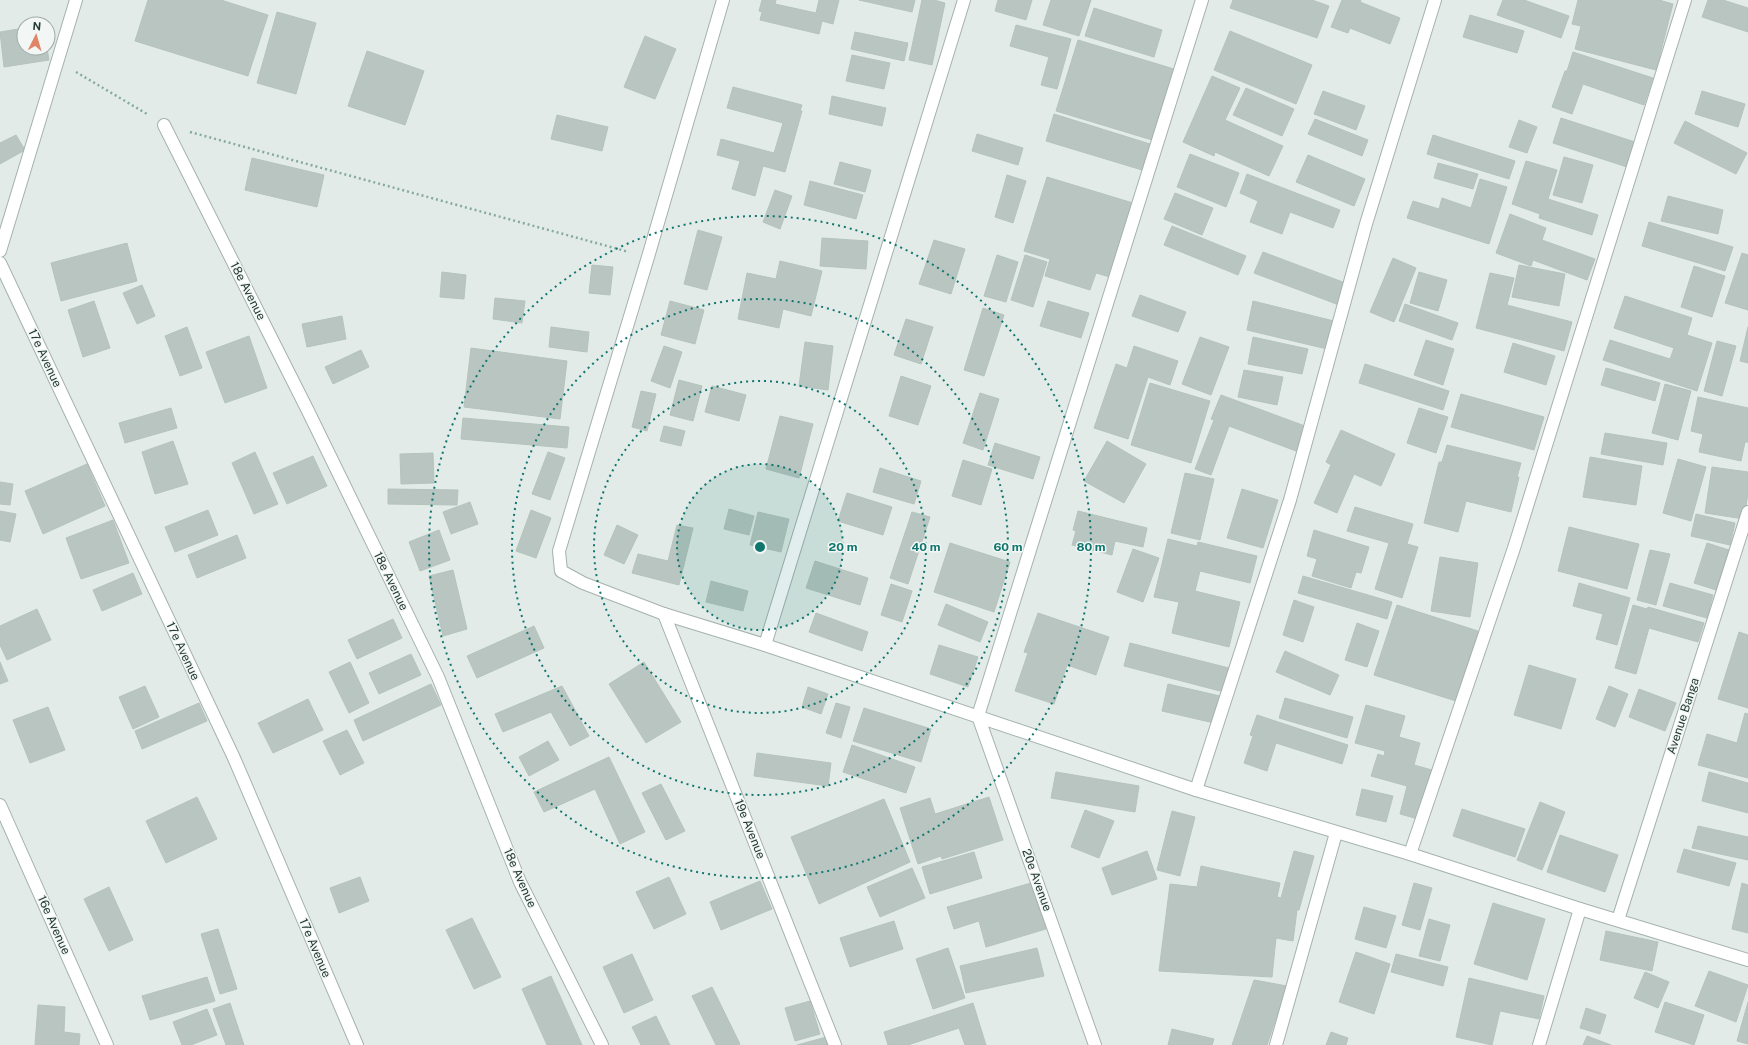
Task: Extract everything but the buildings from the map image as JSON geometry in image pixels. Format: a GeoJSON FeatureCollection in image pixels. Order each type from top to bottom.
{"type":"FeatureCollection","features":[{"type":"Feature","properties":{"kind":"street"},"geometry":{"type":"LineString","coordinates":[[0,251],[76,0]]}},
{"type":"Feature","properties":{"kind":"street"},"geometry":{"type":"LineString","coordinates":[[723,0],[648,257],[559,552],[561,571],[584,584],[664,614],[765,645],[1196,790],[1410,854],[1580,909],[1748,960]]}},
{"type":"Feature","properties":{"kind":"street"},"geometry":{"type":"LineString","coordinates":[[765,645],[964,0]]}},
{"type":"Feature","properties":{"kind":"street"},"geometry":{"type":"LineString","coordinates":[[978,716],[1202,0]]}},
{"type":"Feature","properties":{"kind":"street"},"geometry":{"type":"LineString","coordinates":[[1196,790],[1290,500],[1366,224],[1435,0]]}},
{"type":"Feature","properties":{"kind":"street"},"geometry":{"type":"LineString","coordinates":[[1410,854],[1514,548],[1685,0]]}},
{"type":"Feature","properties":{"kind":"street","name":"18e Avenue"},"geometry":{"type":"LineString","coordinates":[[164,125],[308,411],[438,677],[520,882],[602,1045]]}},
{"type":"Feature","properties":{"kind":"street","name":"17e Avenue"},"geometry":{"type":"LineString","coordinates":[[0,262],[234,758],[357,1045]]}},
{"type":"Feature","properties":{"kind":"street","name":"Avenue Banga"},"geometry":{"type":"LineString","coordinates":[[1618,920],[1748,512]]}},
{"type":"Feature","properties":{"kind":"street","name":"19e Avenue"},"geometry":{"type":"LineString","coordinates":[[664,614],[835,1045]]}},
{"type":"Feature","properties":{"kind":"street","name":"20e Avenue"},"geometry":{"type":"LineString","coordinates":[[978,716],[1095,1045]]}},
{"type":"Feature","properties":{"kind":"street","name":"16e Avenue"},"geometry":{"type":"LineString","coordinates":[[0,805],[107,1045]]}},
{"type":"Feature","properties":{"kind":"street"},"geometry":{"type":"LineString","coordinates":[[1276,1045],[1336,833]]}},
{"type":"Feature","properties":{"kind":"street"},"geometry":{"type":"LineString","coordinates":[[1539,1045],[1580,909]]}},
{"type":"Feature","properties":{"kind":"path"},"geometry":{"type":"LineString","coordinates":[[58,61],[164,125],[648,257]]}}]}
